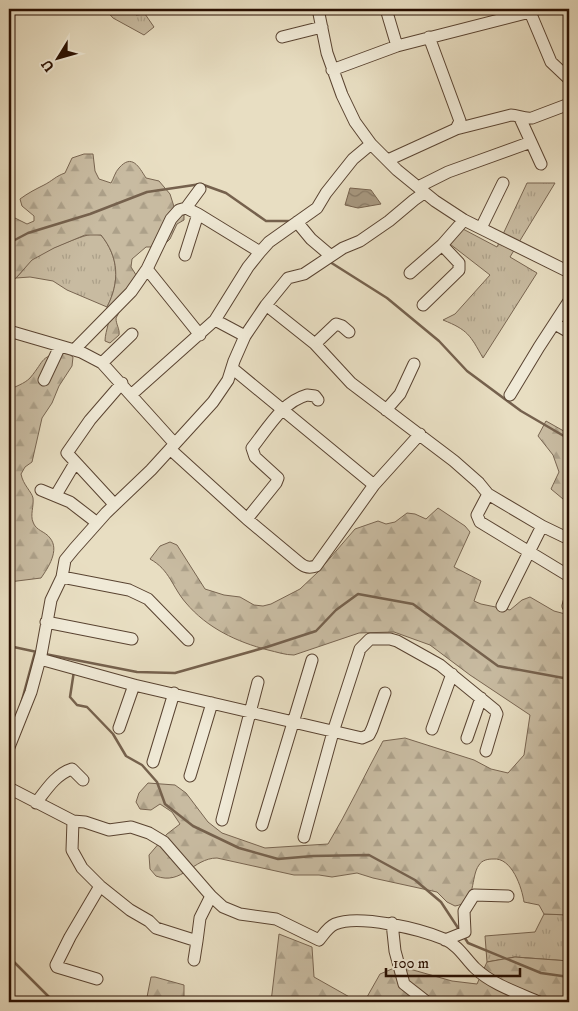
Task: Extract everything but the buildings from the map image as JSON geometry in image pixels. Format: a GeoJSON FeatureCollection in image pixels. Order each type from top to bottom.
{"type":"FeatureCollection","features":[{"type":"Feature","properties":{"kind":"street"},"geometry":{"type":"LineString","coordinates":[[318,9],[332,70],[348,109],[371,144],[421,190],[464,220],[569,272]]}},
{"type":"Feature","properties":{"kind":"street"},"geometry":{"type":"LineString","coordinates":[[386,9],[397,46]]}},
{"type":"Feature","properties":{"kind":"street"},"geometry":{"type":"LineString","coordinates":[[332,70],[397,46],[498,14],[532,10],[551,62],[569,79]]}},
{"type":"Feature","properties":{"kind":"street"},"geometry":{"type":"LineString","coordinates":[[282,37],[322,27]]}},
{"type":"Feature","properties":{"kind":"street"},"geometry":{"type":"LineString","coordinates":[[429,37],[460,121],[456,129]]}},
{"type":"Feature","properties":{"kind":"street"},"geometry":{"type":"LineString","coordinates":[[388,160],[456,129],[511,115],[520,118],[532,118],[569,104]]}},
{"type":"Feature","properties":{"kind":"street"},"geometry":{"type":"LineString","coordinates":[[520,118],[541,164]]}},
{"type":"Feature","properties":{"kind":"street"},"geometry":{"type":"LineString","coordinates":[[9,747],[31,692],[41,655],[51,600],[62,576],[65,560],[96,522],[213,402],[228,380],[245,336],[266,305],[288,278],[304,274],[375,231],[421,190],[448,172],[531,142]]}},
{"type":"Feature","properties":{"kind":"street"},"geometry":{"type":"LineString","coordinates":[[131,395],[215,320],[248,267],[260,252],[269,242],[317,208],[353,158],[371,144]]}},
{"type":"Feature","properties":{"kind":"street"},"geometry":{"type":"LineString","coordinates":[[481,228],[504,183]]}},
{"type":"Feature","properties":{"kind":"street"},"geometry":{"type":"LineString","coordinates":[[74,350],[131,292],[147,269],[170,220],[179,210],[186,208],[200,189]]}},
{"type":"Feature","properties":{"kind":"street"},"geometry":{"type":"LineString","coordinates":[[186,208],[260,252]]}},
{"type":"Feature","properties":{"kind":"street"},"geometry":{"type":"LineString","coordinates":[[185,255],[198,214]]}},
{"type":"Feature","properties":{"kind":"street"},"geometry":{"type":"LineString","coordinates":[[410,273],[442,245],[464,220]]}},
{"type":"Feature","properties":{"kind":"street"},"geometry":{"type":"LineString","coordinates":[[294,225],[311,239],[327,259]]}},
{"type":"Feature","properties":{"kind":"street"},"geometry":{"type":"LineString","coordinates":[[423,305],[459,270],[458,263],[442,245]]}},
{"type":"Feature","properties":{"kind":"street"},"geometry":{"type":"LineString","coordinates":[[147,269],[200,335]]}},
{"type":"Feature","properties":{"kind":"street"},"geometry":{"type":"LineString","coordinates":[[510,395],[569,301]]}},
{"type":"Feature","properties":{"kind":"street"},"geometry":{"type":"LineString","coordinates":[[266,305],[315,344],[350,383],[420,434],[467,472],[488,494],[569,540]]}},
{"type":"Feature","properties":{"kind":"street"},"geometry":{"type":"LineString","coordinates":[[215,320],[245,336]]}},
{"type":"Feature","properties":{"kind":"street"},"geometry":{"type":"LineString","coordinates":[[315,344],[336,324],[349,332]]}},
{"type":"Feature","properties":{"kind":"street"},"geometry":{"type":"LineString","coordinates":[[555,324],[569,332]]}},
{"type":"Feature","properties":{"kind":"street"},"geometry":{"type":"LineString","coordinates":[[9,331],[74,350],[102,363],[122,383],[172,446],[247,519],[305,567],[311,568],[316,566],[374,485],[420,434]]}},
{"type":"Feature","properties":{"kind":"street"},"geometry":{"type":"LineString","coordinates":[[102,363],[132,334]]}},
{"type":"Feature","properties":{"kind":"street"},"geometry":{"type":"LineString","coordinates":[[44,380],[60,346]]}},
{"type":"Feature","properties":{"kind":"street"},"geometry":{"type":"LineString","coordinates":[[386,410],[400,394],[414,364]]}},
{"type":"Feature","properties":{"kind":"street"},"geometry":{"type":"LineString","coordinates":[[232,368],[374,485]]}},
{"type":"Feature","properties":{"kind":"street"},"geometry":{"type":"LineString","coordinates":[[114,504],[68,455],[68,451],[90,420],[122,383]]}},
{"type":"Feature","properties":{"kind":"street"},"geometry":{"type":"LineString","coordinates":[[247,519],[278,478],[255,457],[252,448],[283,409],[301,396],[308,394],[315,396],[318,400]]}},
{"type":"Feature","properties":{"kind":"street"},"geometry":{"type":"LineString","coordinates":[[56,495],[75,463]]}},
{"type":"Feature","properties":{"kind":"street"},"geometry":{"type":"LineString","coordinates":[[41,490],[56,495],[80,509],[96,522]]}},
{"type":"Feature","properties":{"kind":"street"},"geometry":{"type":"LineString","coordinates":[[488,494],[477,515],[480,522],[569,576]]}},
{"type":"Feature","properties":{"kind":"street"},"geometry":{"type":"LineString","coordinates":[[502,606],[542,526]]}},
{"type":"Feature","properties":{"kind":"street"},"geometry":{"type":"LineString","coordinates":[[62,576],[129,590],[148,599],[188,640]]}},
{"type":"Feature","properties":{"kind":"street"},"geometry":{"type":"LineString","coordinates":[[46,622],[132,640]]}},
{"type":"Feature","properties":{"kind":"street"},"geometry":{"type":"LineString","coordinates":[[304,837],[333,732],[360,649],[370,639],[390,638],[396,641],[440,665],[481,698],[497,714],[486,751]]}},
{"type":"Feature","properties":{"kind":"street"},"geometry":{"type":"LineString","coordinates":[[41,655],[74,668],[134,684],[362,738],[369,735],[385,693]]}},
{"type":"Feature","properties":{"kind":"street"},"geometry":{"type":"LineString","coordinates":[[262,825],[312,660]]}},
{"type":"Feature","properties":{"kind":"street"},"geometry":{"type":"LineString","coordinates":[[432,729],[452,674]]}},
{"type":"Feature","properties":{"kind":"street"},"geometry":{"type":"LineString","coordinates":[[222,820],[258,682]]}},
{"type":"Feature","properties":{"kind":"street"},"geometry":{"type":"LineString","coordinates":[[119,728],[134,684]]}},
{"type":"Feature","properties":{"kind":"street"},"geometry":{"type":"LineString","coordinates":[[153,762],[174,693]]}},
{"type":"Feature","properties":{"kind":"street"},"geometry":{"type":"LineString","coordinates":[[467,738],[481,698]]}},
{"type":"Feature","properties":{"kind":"street"},"geometry":{"type":"LineString","coordinates":[[190,776],[212,703]]}},
{"type":"Feature","properties":{"kind":"street"},"geometry":{"type":"LineString","coordinates":[[36,802],[56,779],[67,771],[72,769],[83,780]]}},
{"type":"Feature","properties":{"kind":"street"},"geometry":{"type":"LineString","coordinates":[[9,788],[73,821],[85,822],[109,830],[132,827],[149,833],[164,842],[211,896],[231,912],[276,919],[319,940],[330,927],[344,922],[392,923],[445,940],[457,948],[476,969],[506,988],[539,1002]]}},
{"type":"Feature","properties":{"kind":"street"},"geometry":{"type":"LineString","coordinates":[[73,821],[72,850],[82,868],[100,886],[130,910],[150,921],[156,928],[197,940]]}},
{"type":"Feature","properties":{"kind":"street"},"geometry":{"type":"LineString","coordinates":[[97,979],[56,966],[70,937],[100,886]]}},
{"type":"Feature","properties":{"kind":"street"},"geometry":{"type":"LineString","coordinates":[[445,940],[461,934],[464,910],[474,895],[508,896]]}},
{"type":"Feature","properties":{"kind":"street"},"geometry":{"type":"LineString","coordinates":[[194,960],[200,918],[211,896]]}},
{"type":"Feature","properties":{"kind":"street"},"geometry":{"type":"LineString","coordinates":[[392,923],[395,951],[404,984],[427,1002]]}},
{"type":"Feature","properties":{"kind":"green space"},"geometry":{"type":"Polygon","coordinates":[[[105,9],[134,9],[136,15],[145,14],[154,27],[144,35],[113,18],[105,9]]]}},
{"type":"Feature","properties":{"kind":"green space"},"geometry":{"type":"Polygon","coordinates":[[[84,154],[93,154],[95,171],[99,179],[111,183],[119,168],[128,162],[135,163],[146,178],[159,181],[170,194],[176,213],[184,215],[184,220],[177,224],[170,239],[162,247],[146,247],[132,259],[131,267],[138,278],[116,318],[119,335],[110,343],[105,341],[109,319],[107,307],[114,288],[116,270],[111,252],[101,235],[85,235],[54,248],[32,260],[16,278],[9,282],[9,215],[27,224],[34,221],[34,216],[22,206],[20,199],[65,173],[72,158],[84,154]]]}},
{"type":"Feature","properties":{"kind":"green space"},"geometry":{"type":"Polygon","coordinates":[[[527,183],[555,183],[510,257],[537,273],[483,358],[468,334],[443,320],[455,314],[490,275],[450,244],[463,229],[497,247],[527,183]]]}},
{"type":"Feature","properties":{"kind":"green space"},"geometry":{"type":"Polygon","coordinates":[[[93,234],[101,235],[107,243],[116,270],[114,288],[107,307],[67,290],[53,281],[30,277],[16,278],[31,260],[36,257],[51,249],[93,234]]]}},
{"type":"Feature","properties":{"kind":"green space"},"geometry":{"type":"Polygon","coordinates":[[[67,352],[73,357],[72,366],[42,418],[32,462],[25,467],[21,474],[33,498],[33,522],[53,543],[52,559],[41,578],[9,582],[9,390],[28,380],[47,357],[67,352]]]}},
{"type":"Feature","properties":{"kind":"green space"},"geometry":{"type":"Polygon","coordinates":[[[546,421],[569,434],[569,504],[551,489],[559,472],[553,455],[538,436],[546,421]]]}},
{"type":"Feature","properties":{"kind":"green space"},"geometry":{"type":"Polygon","coordinates":[[[438,508],[465,526],[470,532],[454,567],[481,581],[474,601],[510,610],[522,600],[530,597],[554,611],[569,615],[569,802],[566,805],[569,810],[569,915],[544,914],[539,905],[524,902],[521,889],[511,868],[500,860],[493,859],[480,863],[476,870],[470,895],[462,904],[455,906],[447,902],[437,892],[357,873],[332,877],[294,875],[217,858],[201,862],[180,875],[165,878],[156,876],[150,869],[149,855],[167,834],[180,824],[172,812],[160,804],[151,810],[140,809],[136,802],[139,793],[148,783],[175,785],[186,793],[208,822],[222,833],[265,848],[328,844],[383,741],[405,738],[474,760],[491,769],[508,773],[524,755],[530,715],[470,675],[430,645],[394,632],[359,633],[294,655],[256,647],[223,633],[203,620],[181,597],[162,568],[150,559],[160,546],[170,542],[177,545],[205,589],[224,595],[240,597],[254,605],[263,606],[271,604],[300,589],[318,572],[355,529],[378,521],[386,524],[395,522],[407,513],[426,519],[438,508]]]}},
{"type":"Feature","properties":{"kind":"green space"},"geometry":{"type":"Polygon","coordinates":[[[544,914],[569,915],[569,961],[515,957],[487,962],[485,936],[535,932],[544,914]]]}},
{"type":"Feature","properties":{"kind":"green space"},"geometry":{"type":"Polygon","coordinates":[[[279,934],[312,947],[314,977],[353,999],[367,997],[380,974],[399,966],[452,981],[477,984],[487,962],[515,957],[569,961],[569,1002],[271,1002],[279,934]]]}},
{"type":"Feature","properties":{"kind":"green space"},"geometry":{"type":"Polygon","coordinates":[[[151,977],[184,985],[184,1002],[146,1002],[151,977]]]}},
{"type":"Feature","properties":{"kind":"water"},"geometry":{"type":"Polygon","coordinates":[[[350,188],[371,190],[381,204],[358,208],[345,205],[350,188]]]}},
{"type":"Feature","properties":{"kind":"waterway"},"geometry":{"type":"LineString","coordinates":[[9,243],[28,233],[90,214],[147,192],[201,184],[226,193],[266,221],[289,221],[291,223]]}},
{"type":"Feature","properties":{"kind":"waterway"},"geometry":{"type":"LineString","coordinates":[[330,262],[387,298],[439,341],[467,371],[521,411],[569,439]]}},
{"type":"Feature","properties":{"kind":"waterway"},"geometry":{"type":"LineString","coordinates":[[45,654],[137,672],[175,673],[316,631],[336,610],[358,594],[413,604],[498,666],[569,679]]}},
{"type":"Feature","properties":{"kind":"waterway"},"geometry":{"type":"LineString","coordinates":[[9,646],[37,652]]}},
{"type":"Feature","properties":{"kind":"waterway"},"geometry":{"type":"LineString","coordinates":[[21,704],[35,652]]}},
{"type":"Feature","properties":{"kind":"waterway"},"geometry":{"type":"LineString","coordinates":[[74,671],[70,697],[77,705],[87,707],[113,734],[126,756],[142,765],[157,782],[165,804],[193,826],[239,848],[278,859],[369,855],[415,880],[441,902],[460,931]]}},
{"type":"Feature","properties":{"kind":"waterway"},"geometry":{"type":"LineString","coordinates":[[463,935],[468,943],[541,973],[569,977]]}},
{"type":"Feature","properties":{"kind":"waterway"},"geometry":{"type":"LineString","coordinates":[[9,957],[54,1002]]}}]}
